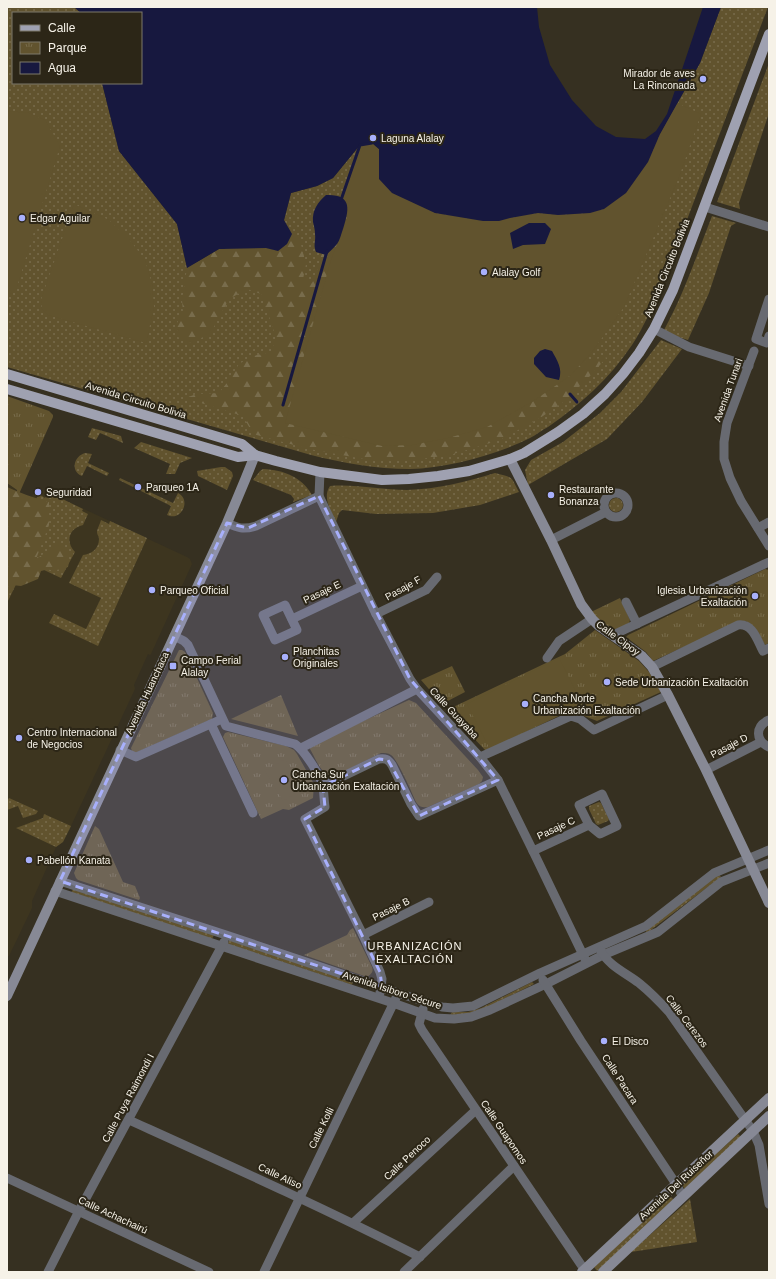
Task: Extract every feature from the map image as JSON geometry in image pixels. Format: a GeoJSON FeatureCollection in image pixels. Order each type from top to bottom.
{"type":"FeatureCollection","features":[{"type":"Feature","properties":{"kind":"main road","name":"Avenida Circuito Bolivia"},"geometry":{"type":"LineString","coordinates":[[7,374],[242,444],[255,454],[320,472],[382,480],[409,479],[469,471],[510,459],[524,453],[558,432],[583,414],[605,394],[623,374],[654,329],[673,290],[769,34]]}},
{"type":"Feature","properties":{"kind":"main road","name":"Avenida Circuito Bolivia"},"geometry":{"type":"LineString","coordinates":[[7,389],[238,457],[255,454]]}},
{"type":"Feature","properties":{"kind":"main road","name":"Avenida Huanchaca"},"geometry":{"type":"LineString","coordinates":[[7,996],[227,522],[255,454]]}},
{"type":"Feature","properties":{"kind":"main road","name":"Calle Cipoy"},"geometry":{"type":"LineString","coordinates":[[510,459],[551,540],[580,604],[592,619],[602,628],[642,656],[652,667],[668,694],[749,858],[769,903]]}},
{"type":"Feature","properties":{"kind":"main road","name":"Avenida Del Ruiseñor"},"geometry":{"type":"LineString","coordinates":[[584,1271],[769,1098]]}},
{"type":"Feature","properties":{"kind":"main road","name":"Avenida Del Ruiseñor"},"geometry":{"type":"LineString","coordinates":[[603,1272],[769,1116]]}},
{"type":"Feature","properties":{"kind":"street"},"geometry":{"type":"LineString","coordinates":[[704,207],[769,227]]}},
{"type":"Feature","properties":{"kind":"street"},"geometry":{"type":"LineString","coordinates":[[769,299],[756,339],[767,343],[769,336]]}},
{"type":"Feature","properties":{"kind":"street"},"geometry":{"type":"LineString","coordinates":[[654,329],[689,347],[749,366]]}},
{"type":"Feature","properties":{"kind":"street","name":"Avenida Tunari"},"geometry":{"type":"LineString","coordinates":[[754,351],[727,423],[724,442],[724,459],[730,478],[741,501],[769,546]]}},
{"type":"Feature","properties":{"kind":"street","name":"Calle Guayaba"},"geometry":{"type":"LineString","coordinates":[[320,472],[319,496],[362,586],[410,679],[480,757],[498,780],[582,954],[588,963]]}},
{"type":"Feature","properties":{"kind":"street"},"geometry":{"type":"LineString","coordinates":[[227,522],[238,528],[256,526],[319,496]]}},
{"type":"Feature","properties":{"kind":"street"},"geometry":{"type":"LineString","coordinates":[[551,540],[606,512]]}},
{"type":"Feature","properties":{"kind":"street"},"geometry":{"type":"LineString","coordinates":[[758,528],[769,522]]}},
{"type":"Feature","properties":{"kind":"street"},"geometry":{"type":"LineString","coordinates":[[613,636],[769,562]]}},
{"type":"Feature","properties":{"kind":"street","name":"Pasaje F"},"geometry":{"type":"LineString","coordinates":[[376,614],[426,590],[437,577]]}},
{"type":"Feature","properties":{"kind":"street","name":"Pasaje E"},"geometry":{"type":"LineString","coordinates":[[292,618],[362,586]]}},
{"type":"Feature","properties":{"kind":"street"},"geometry":{"type":"LineString","coordinates":[[626,602],[637,624]]}},
{"type":"Feature","properties":{"kind":"street"},"geometry":{"type":"LineString","coordinates":[[547,658],[558,641],[592,619]]}},
{"type":"Feature","properties":{"kind":"street"},"geometry":{"type":"LineString","coordinates":[[652,667],[738,625],[748,626],[752,629],[763,651],[769,648]]}},
{"type":"Feature","properties":{"kind":"street"},"geometry":{"type":"LineString","coordinates":[[174,636],[184,641],[188,645],[226,726],[295,744],[300,748],[313,766],[323,786],[325,807],[305,819],[363,934],[380,972],[382,987],[378,998]]}},
{"type":"Feature","properties":{"kind":"street"},"geometry":{"type":"LineString","coordinates":[[300,748],[417,688]]}},
{"type":"Feature","properties":{"kind":"street"},"geometry":{"type":"LineString","coordinates":[[480,757],[571,716],[580,719],[594,730],[668,694]]}},
{"type":"Feature","properties":{"kind":"street"},"geometry":{"type":"LineString","coordinates":[[120,750],[136,757],[222,719]]}},
{"type":"Feature","properties":{"kind":"street","name":"Pasaje D"},"geometry":{"type":"LineString","coordinates":[[706,770],[765,744],[758,733],[762,725],[769,720]]}},
{"type":"Feature","properties":{"kind":"street"},"geometry":{"type":"LineString","coordinates":[[211,724],[253,813]]}},
{"type":"Feature","properties":{"kind":"street"},"geometry":{"type":"LineString","coordinates":[[323,786],[384,758],[392,765],[411,804],[419,816],[498,780]]}},
{"type":"Feature","properties":{"kind":"street","name":"Pasaje C"},"geometry":{"type":"LineString","coordinates":[[602,794],[617,826],[600,834],[589,825],[579,805],[602,794]]}},
{"type":"Feature","properties":{"kind":"street","name":"Pasaje C"},"geometry":{"type":"LineString","coordinates":[[533,851],[589,825]]}},
{"type":"Feature","properties":{"kind":"street","name":"Avenida Isiboro Sécure"},"geometry":{"type":"LineString","coordinates":[[60,881],[226,934],[425,1002],[448,1008],[473,1006],[540,973],[646,926],[714,873],[769,850]]}},
{"type":"Feature","properties":{"kind":"street","name":"Avenida Isiboro Sécure"},"geometry":{"type":"LineString","coordinates":[[55,891],[435,1018],[448,1019],[471,1017],[490,1010],[604,955],[658,932],[721,882],[769,863]]}},
{"type":"Feature","properties":{"kind":"street","name":"Pasaje B"},"geometry":{"type":"LineString","coordinates":[[363,934],[429,902]]}},
{"type":"Feature","properties":{"kind":"street","name":"Calle Puya Raimondi I"},"geometry":{"type":"LineString","coordinates":[[48,1272],[79,1211],[222,946],[226,934]]}},
{"type":"Feature","properties":{"kind":"street","name":"Calle Cerezos"},"geometry":{"type":"LineString","coordinates":[[599,946],[609,962],[653,995],[668,1012],[753,1131],[759,1145],[769,1204]]}},
{"type":"Feature","properties":{"kind":"street","name":"Calle Pacara"},"geometry":{"type":"LineString","coordinates":[[540,973],[581,1041],[676,1184],[683,1197]]}},
{"type":"Feature","properties":{"kind":"street","name":"Calle Kolli"},"geometry":{"type":"LineString","coordinates":[[264,1272],[398,993]]}},
{"type":"Feature","properties":{"kind":"street","name":"Calle Guapomos"},"geometry":{"type":"LineString","coordinates":[[425,1002],[419,1024],[422,1030],[584,1271]]}},
{"type":"Feature","properties":{"kind":"street","name":"Calle Penoco"},"geometry":{"type":"LineString","coordinates":[[353,1222],[476,1110]]}},
{"type":"Feature","properties":{"kind":"street","name":"Calle Aliso"},"geometry":{"type":"LineString","coordinates":[[129,1120],[353,1222],[420,1257]]}},
{"type":"Feature","properties":{"kind":"street"},"geometry":{"type":"LineString","coordinates":[[404,1272],[514,1166]]}},
{"type":"Feature","properties":{"kind":"street","name":"Calle Achachairú"},"geometry":{"type":"LineString","coordinates":[[7,1178],[209,1272]]}},
{"type":"Feature","properties":{"kind":"highlighted area"},"geometry":{"type":"Polygon","coordinates":[[[319,496],[410,679],[498,780],[419,816],[388,760],[379,759],[323,786],[325,807],[305,819],[380,972],[382,987],[60,881],[227,523],[248,528],[319,496]]]}},
{"type":"Feature","properties":{"kind":"shaded area","name":"Campo Ferial Alalay"},"geometry":{"type":"Polygon","coordinates":[[[7,483],[30,500],[35,490],[41,489],[187,557],[190,559],[192,564],[151,654],[148,654],[134,685],[135,689],[71,826],[63,842],[56,847],[32,901],[32,908],[9,956],[7,956],[7,483]]]}},
{"type":"Feature","properties":{"kind":"green space"},"geometry":{"type":"Polygon","coordinates":[[[7,7],[74,7],[80,12],[12,12],[12,84],[102,84],[119,151],[177,224],[187,267],[284,220],[291,193],[317,186],[333,178],[360,145],[435,213],[660,134],[700,63],[721,7],[768,7],[661,288],[648,317],[632,345],[604,380],[560,419],[530,438],[502,450],[471,460],[440,466],[410,469],[360,465],[311,455],[7,367],[7,7]]]}},
{"type":"Feature","properties":{"kind":"green space"},"geometry":{"type":"Polygon","coordinates":[[[769,63],[769,113],[739,203],[740,209],[717,202],[769,63]]]}},
{"type":"Feature","properties":{"kind":"green space","name":"Alalay Golf"},"geometry":{"type":"Polygon","coordinates":[[[677,103],[701,114],[679,177],[624,307],[592,352],[571,375],[532,402],[487,427],[448,438],[412,445],[382,446],[285,423],[331,260],[348,215],[347,205],[342,197],[360,145],[372,143],[379,149],[379,179],[435,213],[483,221],[499,221],[538,213],[558,215],[590,213],[604,209],[648,162],[660,134],[677,103]]]}},
{"type":"Feature","properties":{"kind":"green space","name":"Edgar Aguilar"},"geometry":{"type":"Polygon","coordinates":[[[7,111],[29,113],[45,120],[60,146],[16,290],[7,297],[7,111]]]}},
{"type":"Feature","properties":{"kind":"green space"},"geometry":{"type":"Polygon","coordinates":[[[74,204],[109,220],[129,239],[145,260],[152,284],[154,307],[146,343],[48,315],[42,309],[41,300],[74,204]]]}},
{"type":"Feature","properties":{"kind":"green space"},"geometry":{"type":"Polygon","coordinates":[[[712,216],[736,223],[731,226],[709,293],[688,340],[675,336],[664,330],[684,288],[712,216]]]}},
{"type":"Feature","properties":{"kind":"green space"},"geometry":{"type":"Polygon","coordinates":[[[338,228],[575,363],[607,357],[565,401],[540,418],[500,440],[450,455],[406,461],[364,459],[309,449],[253,434],[243,416],[185,398],[197,394],[219,393],[239,364],[253,356],[271,352],[276,338],[261,294],[247,289],[229,299],[210,334],[190,343],[179,339],[176,325],[183,312],[182,300],[187,268],[219,249],[266,248],[278,251],[287,244],[292,234],[299,237],[306,264],[303,279],[312,283],[321,260],[321,235],[338,228]]]}},
{"type":"Feature","properties":{"kind":"green space"},"geometry":{"type":"Polygon","coordinates":[[[661,340],[682,349],[642,402],[607,439],[528,485],[525,470],[531,460],[563,442],[600,413],[621,392],[661,340]]]}},
{"type":"Feature","properties":{"kind":"green space"},"geometry":{"type":"Polygon","coordinates":[[[7,396],[49,411],[53,415],[19,494],[17,493],[17,490],[7,483],[7,396]]]}},
{"type":"Feature","properties":{"kind":"green space"},"geometry":{"type":"Polygon","coordinates":[[[92,428],[121,436],[123,443],[100,433],[96,440],[88,437],[92,428]]]}},
{"type":"Feature","properties":{"kind":"green space"},"geometry":{"type":"Polygon","coordinates":[[[141,442],[192,458],[180,463],[175,474],[166,474],[170,464],[134,448],[141,442]]]}},
{"type":"Feature","properties":{"kind":"green space"},"geometry":{"type":"Polygon","coordinates":[[[85,453],[92,454],[88,463],[109,473],[107,476],[87,466],[82,476],[78,474],[75,467],[76,460],[85,453]]]}},
{"type":"Feature","properties":{"kind":"green space"},"geometry":{"type":"Polygon","coordinates":[[[225,467],[232,472],[233,476],[227,490],[198,476],[197,471],[225,467]]]}},
{"type":"Feature","properties":{"kind":"green space"},"geometry":{"type":"Polygon","coordinates":[[[263,469],[285,473],[298,479],[312,495],[293,502],[294,499],[291,495],[253,480],[263,469]]]}},
{"type":"Feature","properties":{"kind":"green space"},"geometry":{"type":"Polygon","coordinates":[[[495,473],[511,478],[519,492],[480,505],[433,513],[376,514],[342,510],[339,513],[336,522],[327,499],[330,486],[407,490],[452,484],[495,473]]]}},
{"type":"Feature","properties":{"kind":"green space"},"geometry":{"type":"Polygon","coordinates":[[[120,478],[173,503],[178,493],[184,500],[183,509],[177,516],[167,515],[171,506],[119,480],[120,478]]]}},
{"type":"Feature","properties":{"kind":"green space"},"geometry":{"type":"Polygon","coordinates":[[[7,487],[49,502],[49,525],[36,559],[60,543],[66,548],[69,559],[68,567],[58,570],[41,571],[38,579],[21,586],[12,585],[7,602],[7,487]]]}},
{"type":"Feature","properties":{"kind":"green space"},"geometry":{"type":"Polygon","coordinates":[[[48,492],[83,509],[82,511],[88,514],[83,525],[74,529],[70,536],[70,544],[75,552],[61,578],[27,562],[7,603],[7,548],[39,494],[45,498],[48,492]]]}},
{"type":"Feature","properties":{"kind":"green space"},"geometry":{"type":"Polygon","coordinates":[[[613,498],[619,498],[623,502],[623,508],[619,512],[613,512],[609,508],[609,502],[613,498]]]}},
{"type":"Feature","properties":{"kind":"green space"},"geometry":{"type":"Polygon","coordinates":[[[101,520],[109,524],[110,521],[147,538],[98,646],[49,623],[54,614],[86,629],[101,598],[69,583],[83,555],[92,552],[98,546],[99,539],[97,531],[101,520]]]}},
{"type":"Feature","properties":{"kind":"green space"},"geometry":{"type":"Polygon","coordinates":[[[765,569],[769,570],[769,643],[765,645],[753,626],[746,621],[741,621],[653,661],[646,652],[626,637],[628,635],[765,569]]]}},
{"type":"Feature","properties":{"kind":"green space"},"geometry":{"type":"Polygon","coordinates":[[[620,598],[630,620],[629,623],[616,630],[604,625],[591,612],[620,598]]]}},
{"type":"Feature","properties":{"kind":"green space"},"geometry":{"type":"Polygon","coordinates":[[[595,630],[639,661],[649,672],[661,692],[597,721],[574,712],[567,712],[486,751],[447,710],[565,654],[595,630]]]}},
{"type":"Feature","properties":{"kind":"green space"},"geometry":{"type":"Polygon","coordinates":[[[179,650],[185,652],[213,713],[212,719],[135,753],[131,748],[179,650]]]}},
{"type":"Feature","properties":{"kind":"green space","name":"Cancha Norte Urbanización Exaltación"},"geometry":{"type":"Polygon","coordinates":[[[559,658],[582,703],[490,749],[467,704],[559,658]]]}},
{"type":"Feature","properties":{"kind":"green space"},"geometry":{"type":"Polygon","coordinates":[[[452,666],[465,692],[442,704],[421,680],[452,666]]]}},
{"type":"Feature","properties":{"kind":"green space"},"geometry":{"type":"Polygon","coordinates":[[[281,695],[298,736],[231,719],[281,695]]]}},
{"type":"Feature","properties":{"kind":"green space"},"geometry":{"type":"Polygon","coordinates":[[[409,700],[416,703],[478,770],[483,777],[479,784],[428,807],[424,807],[417,804],[405,777],[394,758],[389,754],[381,753],[333,777],[329,776],[322,770],[310,749],[313,744],[409,700]]]}},
{"type":"Feature","properties":{"kind":"green space"},"geometry":{"type":"Polygon","coordinates":[[[228,732],[286,746],[294,750],[314,784],[313,798],[289,810],[283,809],[261,819],[223,737],[225,733],[228,732]]]}},
{"type":"Feature","properties":{"kind":"green space","name":"Cancha Sur Urbanización Exaltación"},"geometry":{"type":"Polygon","coordinates":[[[285,759],[303,789],[283,801],[265,771],[285,759]]]}},
{"type":"Feature","properties":{"kind":"green space"},"geometry":{"type":"Polygon","coordinates":[[[9,798],[38,811],[36,814],[23,818],[18,806],[7,810],[7,801],[9,798]]]}},
{"type":"Feature","properties":{"kind":"green space"},"geometry":{"type":"Polygon","coordinates":[[[599,802],[601,803],[609,819],[608,821],[598,825],[596,824],[589,806],[599,802]]]}},
{"type":"Feature","properties":{"kind":"green space"},"geometry":{"type":"Polygon","coordinates":[[[44,814],[71,826],[63,842],[56,847],[16,828],[43,818],[44,814]]]}},
{"type":"Feature","properties":{"kind":"green space"},"geometry":{"type":"Polygon","coordinates":[[[95,826],[99,829],[123,882],[135,886],[140,898],[139,900],[78,880],[76,878],[74,873],[95,826]]]}},
{"type":"Feature","properties":{"kind":"green space"},"geometry":{"type":"Polygon","coordinates":[[[719,874],[721,877],[647,933],[645,930],[719,874]]]}},
{"type":"Feature","properties":{"kind":"green space"},"geometry":{"type":"Polygon","coordinates":[[[73,889],[214,935],[212,939],[71,893],[73,889]]]}},
{"type":"Feature","properties":{"kind":"green space"},"geometry":{"type":"Polygon","coordinates":[[[353,928],[373,969],[372,973],[367,977],[304,955],[347,935],[353,928]]]}},
{"type":"Feature","properties":{"kind":"green space"},"geometry":{"type":"Polygon","coordinates":[[[229,940],[353,982],[352,985],[228,944],[229,940]]]}},
{"type":"Feature","properties":{"kind":"green space"},"geometry":{"type":"Polygon","coordinates":[[[532,982],[534,984],[484,1009],[469,1014],[450,1015],[452,1012],[468,1012],[481,1008],[532,982]]]}},
{"type":"Feature","properties":{"kind":"green space"},"geometry":{"type":"Polygon","coordinates":[[[738,1134],[741,1137],[685,1189],[682,1185],[738,1134]]]}},
{"type":"Feature","properties":{"kind":"green space"},"geometry":{"type":"Polygon","coordinates":[[[670,1196],[674,1200],[597,1271],[594,1267],[670,1196]]]}},
{"type":"Feature","properties":{"kind":"green space"},"geometry":{"type":"Polygon","coordinates":[[[690,1199],[697,1242],[631,1252],[690,1199]]]}},
{"type":"Feature","properties":{"kind":"water","name":"Laguna Alalay"},"geometry":{"type":"Polygon","coordinates":[[[74,7],[537,7],[539,27],[550,65],[572,100],[596,126],[616,137],[645,139],[656,131],[667,114],[703,7],[721,7],[700,63],[660,134],[648,162],[626,193],[604,209],[590,213],[558,215],[538,213],[499,221],[483,221],[435,213],[392,193],[379,179],[379,149],[372,143],[360,145],[333,178],[317,186],[291,193],[284,220],[292,234],[287,244],[278,251],[266,248],[219,249],[187,268],[177,224],[119,151],[102,84],[142,84],[142,12],[80,12],[74,7]]]}},
{"type":"Feature","properties":{"kind":"water"},"geometry":{"type":"Polygon","coordinates":[[[326,195],[335,195],[345,200],[347,204],[347,216],[339,241],[326,255],[316,252],[313,214],[320,200],[326,195]]]}},
{"type":"Feature","properties":{"kind":"water"},"geometry":{"type":"Polygon","coordinates":[[[529,223],[545,223],[551,229],[545,244],[523,245],[513,249],[510,233],[529,223]]]}},
{"type":"Feature","properties":{"kind":"water"},"geometry":{"type":"Polygon","coordinates":[[[545,349],[552,351],[557,361],[560,368],[559,380],[546,377],[534,364],[534,358],[540,351],[545,349]]]}},
{"type":"Feature","properties":{"kind":"waterway"},"geometry":{"type":"LineString","coordinates":[[341,200],[360,145],[372,143],[374,141]]}},
{"type":"Feature","properties":{"kind":"waterway"},"geometry":{"type":"LineString","coordinates":[[283,405],[327,251]]}},
{"type":"Feature","properties":{"kind":"waterway"},"geometry":{"type":"LineString","coordinates":[[570,394],[577,402]]}},
{"type":"Feature","properties":{"kind":"place","name":"Mirador de aves La Rinconada"},"geometry":{"type":"Point","coordinates":[703,79]}},
{"type":"Feature","properties":{"kind":"place","name":"Laguna Alalay"},"geometry":{"type":"Point","coordinates":[373,138]}},
{"type":"Feature","properties":{"kind":"place","name":"Edgar Aguilar"},"geometry":{"type":"Point","coordinates":[22,218]}},
{"type":"Feature","properties":{"kind":"place","name":"Alalay Golf"},"geometry":{"type":"Point","coordinates":[484,272]}},
{"type":"Feature","properties":{"kind":"place","name":"Parqueo 1A"},"geometry":{"type":"Point","coordinates":[138,487]}},
{"type":"Feature","properties":{"kind":"place","name":"Seguridad"},"geometry":{"type":"Point","coordinates":[38,492]}},
{"type":"Feature","properties":{"kind":"place","name":"Restaurante Bonanza"},"geometry":{"type":"Point","coordinates":[551,495]}},
{"type":"Feature","properties":{"kind":"place","name":"Parqueo Oficial"},"geometry":{"type":"Point","coordinates":[152,590]}},
{"type":"Feature","properties":{"kind":"place","name":"Iglesia Urbanización Exaltación"},"geometry":{"type":"Point","coordinates":[755,596]}},
{"type":"Feature","properties":{"kind":"place","name":"Planchitas Originales"},"geometry":{"type":"Point","coordinates":[285,657]}},
{"type":"Feature","properties":{"kind":"place","name":"Campo Ferial Alalay"},"geometry":{"type":"Point","coordinates":[173,666]}},
{"type":"Feature","properties":{"kind":"place","name":"Sede Urbanización Exaltación"},"geometry":{"type":"Point","coordinates":[607,682]}},
{"type":"Feature","properties":{"kind":"place","name":"Cancha Norte Urbanización Exaltación"},"geometry":{"type":"Point","coordinates":[525,704]}},
{"type":"Feature","properties":{"kind":"place","name":"Centro Internacional de Negocios"},"geometry":{"type":"Point","coordinates":[19,738]}},
{"type":"Feature","properties":{"kind":"place","name":"Cancha Sur Urbanización Exaltación"},"geometry":{"type":"Point","coordinates":[284,780]}},
{"type":"Feature","properties":{"kind":"place","name":"Pabellón Kanata"},"geometry":{"type":"Point","coordinates":[29,860]}},
{"type":"Feature","properties":{"kind":"place","name":"El Disco"},"geometry":{"type":"Point","coordinates":[604,1041]}},
{"type":"Feature","properties":{"kind":"district","name":"URBANIZACIÓN EXALTACIÓN"},"geometry":{"type":"Point","coordinates":[415,952]}}]}
